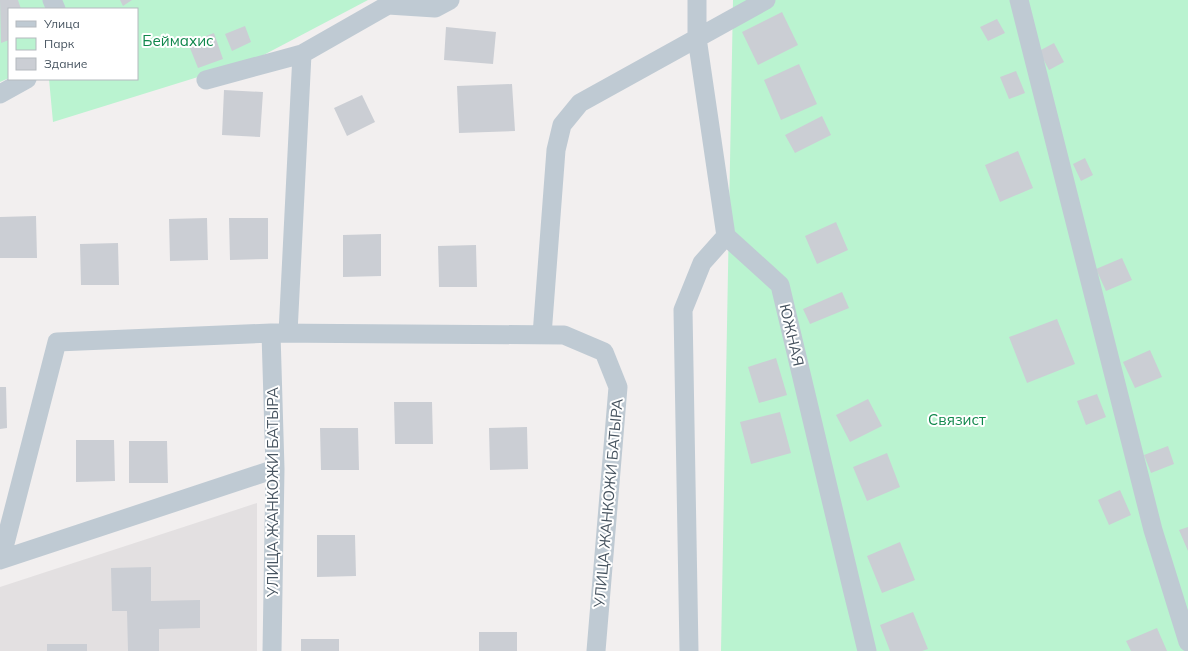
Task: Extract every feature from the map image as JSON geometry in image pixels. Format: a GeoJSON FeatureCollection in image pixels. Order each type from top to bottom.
{"type":"FeatureCollection","features":[{"type":"Feature","properties":{"kind":"street"},"geometry":{"type":"LineString","coordinates":[[206,80],[302,54],[388,5],[435,8],[450,0]]}},
{"type":"Feature","properties":{"kind":"street"},"geometry":{"type":"LineString","coordinates":[[689,651],[683,310],[702,263],[726,236],[696,38],[697,0]]}},
{"type":"Feature","properties":{"kind":"street"},"geometry":{"type":"LineString","coordinates":[[1,560],[57,342],[280,333],[542,335],[556,150],[562,125],[580,103],[766,0]]}},
{"type":"Feature","properties":{"kind":"street"},"geometry":{"type":"LineString","coordinates":[[1019,0],[1152,530],[1188,642]]}},
{"type":"Feature","properties":{"kind":"street","name":"УЛИЦА ЖАНКОЖИ БАТЫРА"},"geometry":{"type":"LineString","coordinates":[[272,651],[275,469],[280,333],[302,54]]}},
{"type":"Feature","properties":{"kind":"street"},"geometry":{"type":"LineString","coordinates":[[0,94],[25,80]]}},
{"type":"Feature","properties":{"kind":"street","name":"ЮЖНАЯ"},"geometry":{"type":"LineString","coordinates":[[726,236],[780,285],[867,651]]}},
{"type":"Feature","properties":{"kind":"street","name":"УЛИЦА ЖАНКОЖИ БАТЫРА"},"geometry":{"type":"LineString","coordinates":[[542,335],[564,335],[604,352],[618,387],[596,651]]}},
{"type":"Feature","properties":{"kind":"street"},"geometry":{"type":"LineString","coordinates":[[1,560],[275,469]]}},
{"type":"Feature","properties":{"kind":"shaded area"},"geometry":{"type":"Polygon","coordinates":[[[257,503],[257,651],[0,651],[0,587],[257,503]]]}},
{"type":"Feature","properties":{"kind":"green space","name":"Беймахис"},"geometry":{"type":"Polygon","coordinates":[[[0,0],[368,0],[256,59],[53,122],[49,80],[138,80],[138,8],[8,8],[8,78],[0,82],[0,0]]]}},
{"type":"Feature","properties":{"kind":"green space","name":"Связист"},"geometry":{"type":"Polygon","coordinates":[[[733,0],[1188,0],[1188,651],[721,651],[733,0]]]}},
{"type":"Feature","properties":{"kind":"building"},"geometry":{"type":"Polygon","coordinates":[[[0,0],[18,0],[21,8],[8,8],[8,40],[1,43],[0,0]]]}},
{"type":"Feature","properties":{"kind":"building"},"geometry":{"type":"Polygon","coordinates":[[[120,0],[132,0],[123,6],[120,0]]]}},
{"type":"Feature","properties":{"kind":"building"},"geometry":{"type":"Polygon","coordinates":[[[782,12],[798,45],[758,65],[742,32],[782,12]]]}},
{"type":"Feature","properties":{"kind":"building"},"geometry":{"type":"Polygon","coordinates":[[[997,19],[1005,33],[988,41],[980,27],[997,19]]]}},
{"type":"Feature","properties":{"kind":"building"},"geometry":{"type":"Polygon","coordinates":[[[245,26],[251,42],[232,51],[225,34],[245,26]]]}},
{"type":"Feature","properties":{"kind":"building"},"geometry":{"type":"Polygon","coordinates":[[[446,27],[496,32],[493,64],[444,60],[446,27]]]}},
{"type":"Feature","properties":{"kind":"building"},"geometry":{"type":"Polygon","coordinates":[[[214,33],[223,59],[198,68],[188,43],[214,33]]]}},
{"type":"Feature","properties":{"kind":"building"},"geometry":{"type":"Polygon","coordinates":[[[1054,43],[1064,62],[1049,70],[1039,51],[1054,43]]]}},
{"type":"Feature","properties":{"kind":"building"},"geometry":{"type":"Polygon","coordinates":[[[799,64],[817,104],[781,120],[764,80],[799,64]]]}},
{"type":"Feature","properties":{"kind":"building"},"geometry":{"type":"Polygon","coordinates":[[[1016,71],[1025,93],[1009,99],[1000,77],[1016,71]]]}},
{"type":"Feature","properties":{"kind":"building"},"geometry":{"type":"Polygon","coordinates":[[[512,84],[515,131],[459,133],[457,86],[512,84]]]}},
{"type":"Feature","properties":{"kind":"building"},"geometry":{"type":"Polygon","coordinates":[[[224,90],[263,92],[260,137],[222,135],[224,90]]]}},
{"type":"Feature","properties":{"kind":"building"},"geometry":{"type":"Polygon","coordinates":[[[362,95],[375,122],[347,136],[334,108],[362,95]]]}},
{"type":"Feature","properties":{"kind":"building"},"geometry":{"type":"Polygon","coordinates":[[[822,116],[831,135],[795,153],[785,135],[822,116]]]}},
{"type":"Feature","properties":{"kind":"building"},"geometry":{"type":"Polygon","coordinates":[[[1018,151],[1033,188],[1000,202],[985,165],[1018,151]]]}},
{"type":"Feature","properties":{"kind":"building"},"geometry":{"type":"Polygon","coordinates":[[[1085,158],[1093,175],[1081,181],[1073,164],[1085,158]]]}},
{"type":"Feature","properties":{"kind":"building"},"geometry":{"type":"Polygon","coordinates":[[[36,216],[37,258],[0,258],[0,217],[36,216]]]}},
{"type":"Feature","properties":{"kind":"building"},"geometry":{"type":"Polygon","coordinates":[[[207,218],[208,260],[170,261],[169,219],[207,218]]]}},
{"type":"Feature","properties":{"kind":"building"},"geometry":{"type":"Polygon","coordinates":[[[229,218],[268,218],[268,259],[230,260],[229,218]]]}},
{"type":"Feature","properties":{"kind":"building"},"geometry":{"type":"Polygon","coordinates":[[[836,222],[848,250],[817,264],[805,236],[836,222]]]}},
{"type":"Feature","properties":{"kind":"building"},"geometry":{"type":"Polygon","coordinates":[[[381,234],[381,276],[343,277],[343,235],[381,234]]]}},
{"type":"Feature","properties":{"kind":"building"},"geometry":{"type":"Polygon","coordinates":[[[118,243],[119,285],[81,285],[80,244],[118,243]]]}},
{"type":"Feature","properties":{"kind":"building"},"geometry":{"type":"Polygon","coordinates":[[[476,245],[477,287],[439,287],[438,246],[476,245]]]}},
{"type":"Feature","properties":{"kind":"building"},"geometry":{"type":"Polygon","coordinates":[[[1122,258],[1132,280],[1106,291],[1096,269],[1122,258]]]}},
{"type":"Feature","properties":{"kind":"building"},"geometry":{"type":"Polygon","coordinates":[[[842,292],[849,308],[810,324],[803,309],[842,292]]]}},
{"type":"Feature","properties":{"kind":"building"},"geometry":{"type":"Polygon","coordinates":[[[1057,319],[1075,364],[1027,383],[1009,337],[1057,319]]]}},
{"type":"Feature","properties":{"kind":"building"},"geometry":{"type":"Polygon","coordinates":[[[1150,350],[1162,377],[1135,388],[1123,362],[1150,350]]]}},
{"type":"Feature","properties":{"kind":"building"},"geometry":{"type":"Polygon","coordinates":[[[776,358],[787,395],[759,403],[748,367],[776,358]]]}},
{"type":"Feature","properties":{"kind":"building"},"geometry":{"type":"Polygon","coordinates":[[[0,387],[6,387],[7,428],[0,429],[0,387]]]}},
{"type":"Feature","properties":{"kind":"building"},"geometry":{"type":"Polygon","coordinates":[[[1097,394],[1106,417],[1086,425],[1077,401],[1097,394]]]}},
{"type":"Feature","properties":{"kind":"building"},"geometry":{"type":"Polygon","coordinates":[[[868,399],[882,426],[850,442],[836,415],[868,399]]]}},
{"type":"Feature","properties":{"kind":"building"},"geometry":{"type":"Polygon","coordinates":[[[394,402],[432,402],[433,444],[395,444],[394,402]]]}},
{"type":"Feature","properties":{"kind":"building"},"geometry":{"type":"Polygon","coordinates":[[[780,412],[791,453],[751,464],[740,422],[780,412]]]}},
{"type":"Feature","properties":{"kind":"building"},"geometry":{"type":"Polygon","coordinates":[[[527,427],[528,469],[490,470],[489,428],[527,427]]]}},
{"type":"Feature","properties":{"kind":"building"},"geometry":{"type":"Polygon","coordinates":[[[320,428],[358,428],[359,470],[321,470],[320,428]]]}},
{"type":"Feature","properties":{"kind":"building"},"geometry":{"type":"Polygon","coordinates":[[[76,440],[114,440],[115,481],[76,482],[76,440]]]}},
{"type":"Feature","properties":{"kind":"building"},"geometry":{"type":"Polygon","coordinates":[[[129,441],[167,441],[168,483],[129,483],[129,441]]]}},
{"type":"Feature","properties":{"kind":"building"},"geometry":{"type":"Polygon","coordinates":[[[1168,446],[1174,464],[1151,473],[1144,455],[1168,446]]]}},
{"type":"Feature","properties":{"kind":"building"},"geometry":{"type":"Polygon","coordinates":[[[887,453],[900,487],[867,501],[853,467],[887,453]]]}},
{"type":"Feature","properties":{"kind":"building"},"geometry":{"type":"Polygon","coordinates":[[[1120,490],[1131,515],[1109,525],[1098,500],[1120,490]]]}},
{"type":"Feature","properties":{"kind":"building"},"geometry":{"type":"Polygon","coordinates":[[[1188,527],[1188,551],[1179,530],[1188,527]]]}},
{"type":"Feature","properties":{"kind":"building"},"geometry":{"type":"Polygon","coordinates":[[[317,535],[355,535],[356,576],[317,577],[317,535]]]}},
{"type":"Feature","properties":{"kind":"building"},"geometry":{"type":"Polygon","coordinates":[[[900,542],[915,580],[882,593],[867,556],[900,542]]]}},
{"type":"Feature","properties":{"kind":"building"},"geometry":{"type":"Polygon","coordinates":[[[151,567],[151,601],[200,600],[200,628],[159,629],[159,651],[128,651],[127,611],[112,611],[111,568],[151,567]]]}},
{"type":"Feature","properties":{"kind":"building"},"geometry":{"type":"Polygon","coordinates":[[[913,612],[928,649],[922,651],[890,651],[880,625],[913,612]]]}},
{"type":"Feature","properties":{"kind":"building"},"geometry":{"type":"Polygon","coordinates":[[[1157,628],[1167,651],[1131,651],[1126,641],[1157,628]]]}},
{"type":"Feature","properties":{"kind":"building"},"geometry":{"type":"Polygon","coordinates":[[[479,632],[517,632],[517,651],[479,651],[479,632]]]}},
{"type":"Feature","properties":{"kind":"building"},"geometry":{"type":"Polygon","coordinates":[[[301,639],[339,639],[339,651],[301,651],[301,639]]]}},
{"type":"Feature","properties":{"kind":"building"},"geometry":{"type":"Polygon","coordinates":[[[47,644],[87,644],[87,651],[47,651],[47,644]]]}}]}
